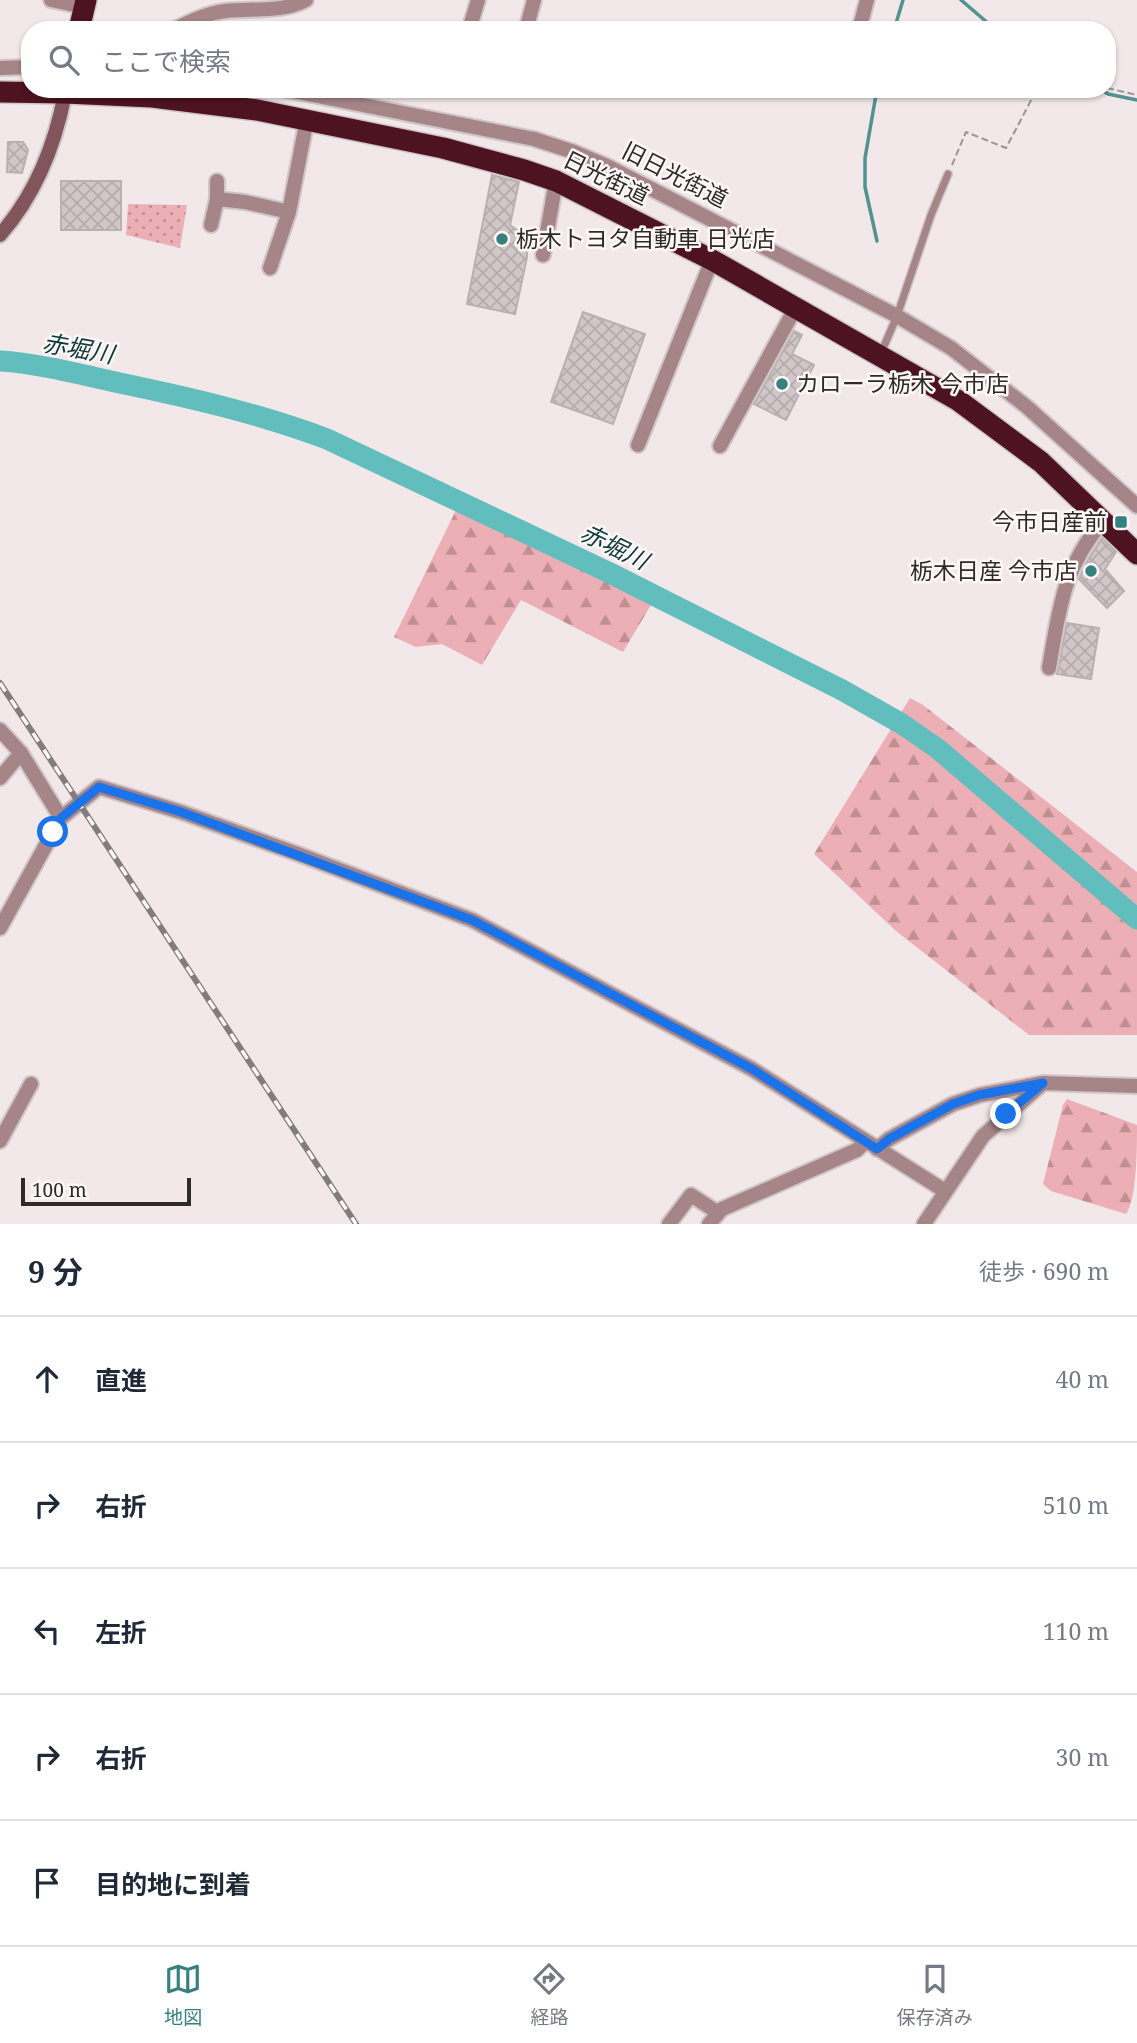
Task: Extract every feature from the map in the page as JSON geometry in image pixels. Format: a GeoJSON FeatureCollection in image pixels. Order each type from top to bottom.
{"type":"FeatureCollection","features":[{"type":"Feature","properties":{"kind":"highway","name":"日光街道"},"geometry":{"type":"LineString","coordinates":[[0,92],[21,92]]}},
{"type":"Feature","properties":{"kind":"highway","name":"日光街道"},"geometry":{"type":"LineString","coordinates":[[146,98],[203,103],[307,119],[454,150],[556,181],[712,260],[926,380],[990,422],[1041,462],[1137,554]]}},
{"type":"Feature","properties":{"kind":"street"},"geometry":{"type":"LineString","coordinates":[[51,0],[85,4]]}},
{"type":"Feature","properties":{"kind":"street"},"geometry":{"type":"LineString","coordinates":[[190,21],[225,5],[263,10],[295,6],[306,0]]}},
{"type":"Feature","properties":{"kind":"street"},"geometry":{"type":"LineString","coordinates":[[472,21],[478,0]]}},
{"type":"Feature","properties":{"kind":"street"},"geometry":{"type":"LineString","coordinates":[[528,21],[534,0]]}},
{"type":"Feature","properties":{"kind":"street"},"geometry":{"type":"LineString","coordinates":[[861,21],[867,0]]}},
{"type":"Feature","properties":{"kind":"street"},"geometry":{"type":"LineString","coordinates":[[0,68],[21,67]]}},
{"type":"Feature","properties":{"kind":"street"},"geometry":{"type":"LineString","coordinates":[[0,235],[22,207],[43,169],[56,133],[64,98]]}},
{"type":"Feature","properties":{"kind":"street","name":"旧日光街道"},"geometry":{"type":"LineString","coordinates":[[327,98],[534,139],[607,166],[897,316],[951,348],[1027,407],[1137,506]]}},
{"type":"Feature","properties":{"kind":"street"},"geometry":{"type":"LineString","coordinates":[[270,268],[289,212],[307,119]]}},
{"type":"Feature","properties":{"kind":"street"},"geometry":{"type":"LineString","coordinates":[[211,225],[217,198],[217,181]]}},
{"type":"Feature","properties":{"kind":"street"},"geometry":{"type":"LineString","coordinates":[[543,255],[556,181]]}},
{"type":"Feature","properties":{"kind":"street"},"geometry":{"type":"LineString","coordinates":[[217,198],[289,212]]}},
{"type":"Feature","properties":{"kind":"street"},"geometry":{"type":"LineString","coordinates":[[638,445],[712,260]]}},
{"type":"Feature","properties":{"kind":"street"},"geometry":{"type":"LineString","coordinates":[[720,446],[796,307]]}},
{"type":"Feature","properties":{"kind":"street"},"geometry":{"type":"LineString","coordinates":[[1049,668],[1065,587],[1077,555],[1103,522]]}},
{"type":"Feature","properties":{"kind":"street"},"geometry":{"type":"LineString","coordinates":[[0,730],[21,753],[61,818]]}},
{"type":"Feature","properties":{"kind":"street"},"geometry":{"type":"LineString","coordinates":[[0,778],[21,753]]}},
{"type":"Feature","properties":{"kind":"street"},"geometry":{"type":"LineString","coordinates":[[0,928],[61,818],[99,787],[181,812],[443,908],[547,958],[752,1069],[945,1192]]}},
{"type":"Feature","properties":{"kind":"street"},"geometry":{"type":"LineString","coordinates":[[924,1224],[983,1136],[1043,1083]]}},
{"type":"Feature","properties":{"kind":"street"},"geometry":{"type":"LineString","coordinates":[[669,1224],[691,1195],[713,1218],[857,1150],[889,1139],[953,1104],[979,1095],[1043,1083],[1137,1086]]}},
{"type":"Feature","properties":{"kind":"street"},"geometry":{"type":"LineString","coordinates":[[0,1140],[31,1085]]}},
{"type":"Feature","properties":{"kind":"lane"},"geometry":{"type":"LineString","coordinates":[[880,354],[897,316],[931,215],[948,174]]}},
{"type":"Feature","properties":{"kind":"path"},"geometry":{"type":"LineString","coordinates":[[1116,90],[1137,95]]}},
{"type":"Feature","properties":{"kind":"path"},"geometry":{"type":"LineString","coordinates":[[948,174],[966,132],[1006,148],[1032,98]]}},
{"type":"Feature","properties":{"kind":"green space"},"geometry":{"type":"Polygon","coordinates":[[[128,204],[187,205],[180,248],[126,235],[128,204]]]}},
{"type":"Feature","properties":{"kind":"green space"},"geometry":{"type":"Polygon","coordinates":[[[456,510],[524,540],[651,605],[623,652],[521,600],[482,665],[442,644],[416,647],[394,637],[456,510]]]}},
{"type":"Feature","properties":{"kind":"green space"},"geometry":{"type":"Polygon","coordinates":[[[910,698],[923,705],[1137,872],[1137,1035],[1029,1035],[896,931],[814,854],[910,698]]]}},
{"type":"Feature","properties":{"kind":"green space"},"geometry":{"type":"Polygon","coordinates":[[[1067,1099],[1137,1125],[1134,1185],[1126,1214],[1051,1191],[1043,1184],[1063,1105],[1067,1099]]]}},
{"type":"Feature","properties":{"kind":"building"},"geometry":{"type":"Polygon","coordinates":[[[8,142],[23,142],[28,150],[22,173],[7,172],[8,142]]]}},
{"type":"Feature","properties":{"kind":"building","name":"栃木トヨタ自動車 日光店"},"geometry":{"type":"Polygon","coordinates":[[[492,175],[519,182],[510,225],[522,234],[527,244],[527,257],[515,314],[467,304],[492,175]]]}},
{"type":"Feature","properties":{"kind":"building"},"geometry":{"type":"Polygon","coordinates":[[[61,181],[121,181],[121,230],[61,230],[61,181]]]}},
{"type":"Feature","properties":{"kind":"building"},"geometry":{"type":"Polygon","coordinates":[[[583,312],[645,334],[613,424],[551,402],[583,312]]]}},
{"type":"Feature","properties":{"kind":"building","name":"カローラ栃木 今市店"},"geometry":{"type":"Polygon","coordinates":[[[794,331],[802,335],[792,354],[814,365],[786,420],[754,404],[794,331]]]}},
{"type":"Feature","properties":{"kind":"building","name":"栃木日産 今市店"},"geometry":{"type":"Polygon","coordinates":[[[1102,538],[1116,552],[1105,569],[1124,591],[1107,608],[1079,579],[1102,538]]]}},
{"type":"Feature","properties":{"kind":"building"},"geometry":{"type":"Polygon","coordinates":[[[1067,623],[1099,628],[1091,679],[1057,674],[1067,623]]]}},
{"type":"Feature","properties":{"kind":"waterway"},"geometry":{"type":"LineString","coordinates":[[897,21],[903,0]]}},
{"type":"Feature","properties":{"kind":"waterway"},"geometry":{"type":"LineString","coordinates":[[961,0],[986,21]]}},
{"type":"Feature","properties":{"kind":"waterway"},"geometry":{"type":"LineString","coordinates":[[1116,96],[1137,100]]}},
{"type":"Feature","properties":{"kind":"waterway"},"geometry":{"type":"LineString","coordinates":[[875,98],[865,158],[865,187],[877,241]]}},
{"type":"Feature","properties":{"kind":"waterway","name":"赤堀川"},"geometry":{"type":"LineString","coordinates":[[0,361],[58,369],[249,413],[327,439],[610,573],[842,690],[902,724],[938,749],[1137,919]]}},
{"type":"Feature","properties":{"kind":"railway"},"geometry":{"type":"LineString","coordinates":[[0,683],[356,1224]]}},
{"type":"Feature","properties":{"kind":"place","name":"栃木トヨタ自動車 日光店"},"geometry":{"type":"Point","coordinates":[502,239]}},
{"type":"Feature","properties":{"kind":"place","name":"カローラ栃木 今市店"},"geometry":{"type":"Point","coordinates":[782,384]}},
{"type":"Feature","properties":{"kind":"place","name":"今市日産前"},"geometry":{"type":"Point","coordinates":[1121,522]}},
{"type":"Feature","properties":{"kind":"place","name":"栃木日産 今市店"},"geometry":{"type":"Point","coordinates":[1091,571]}},
{"type":"Feature","properties":{"kind":"route"},"geometry":{"type":"LineString","coordinates":[[53,832],[61,818],[99,787],[181,812],[443,908],[547,958],[752,1069],[877,1149],[889,1139],[965,1099],[1043,1083],[1006,1114]]}}]}
